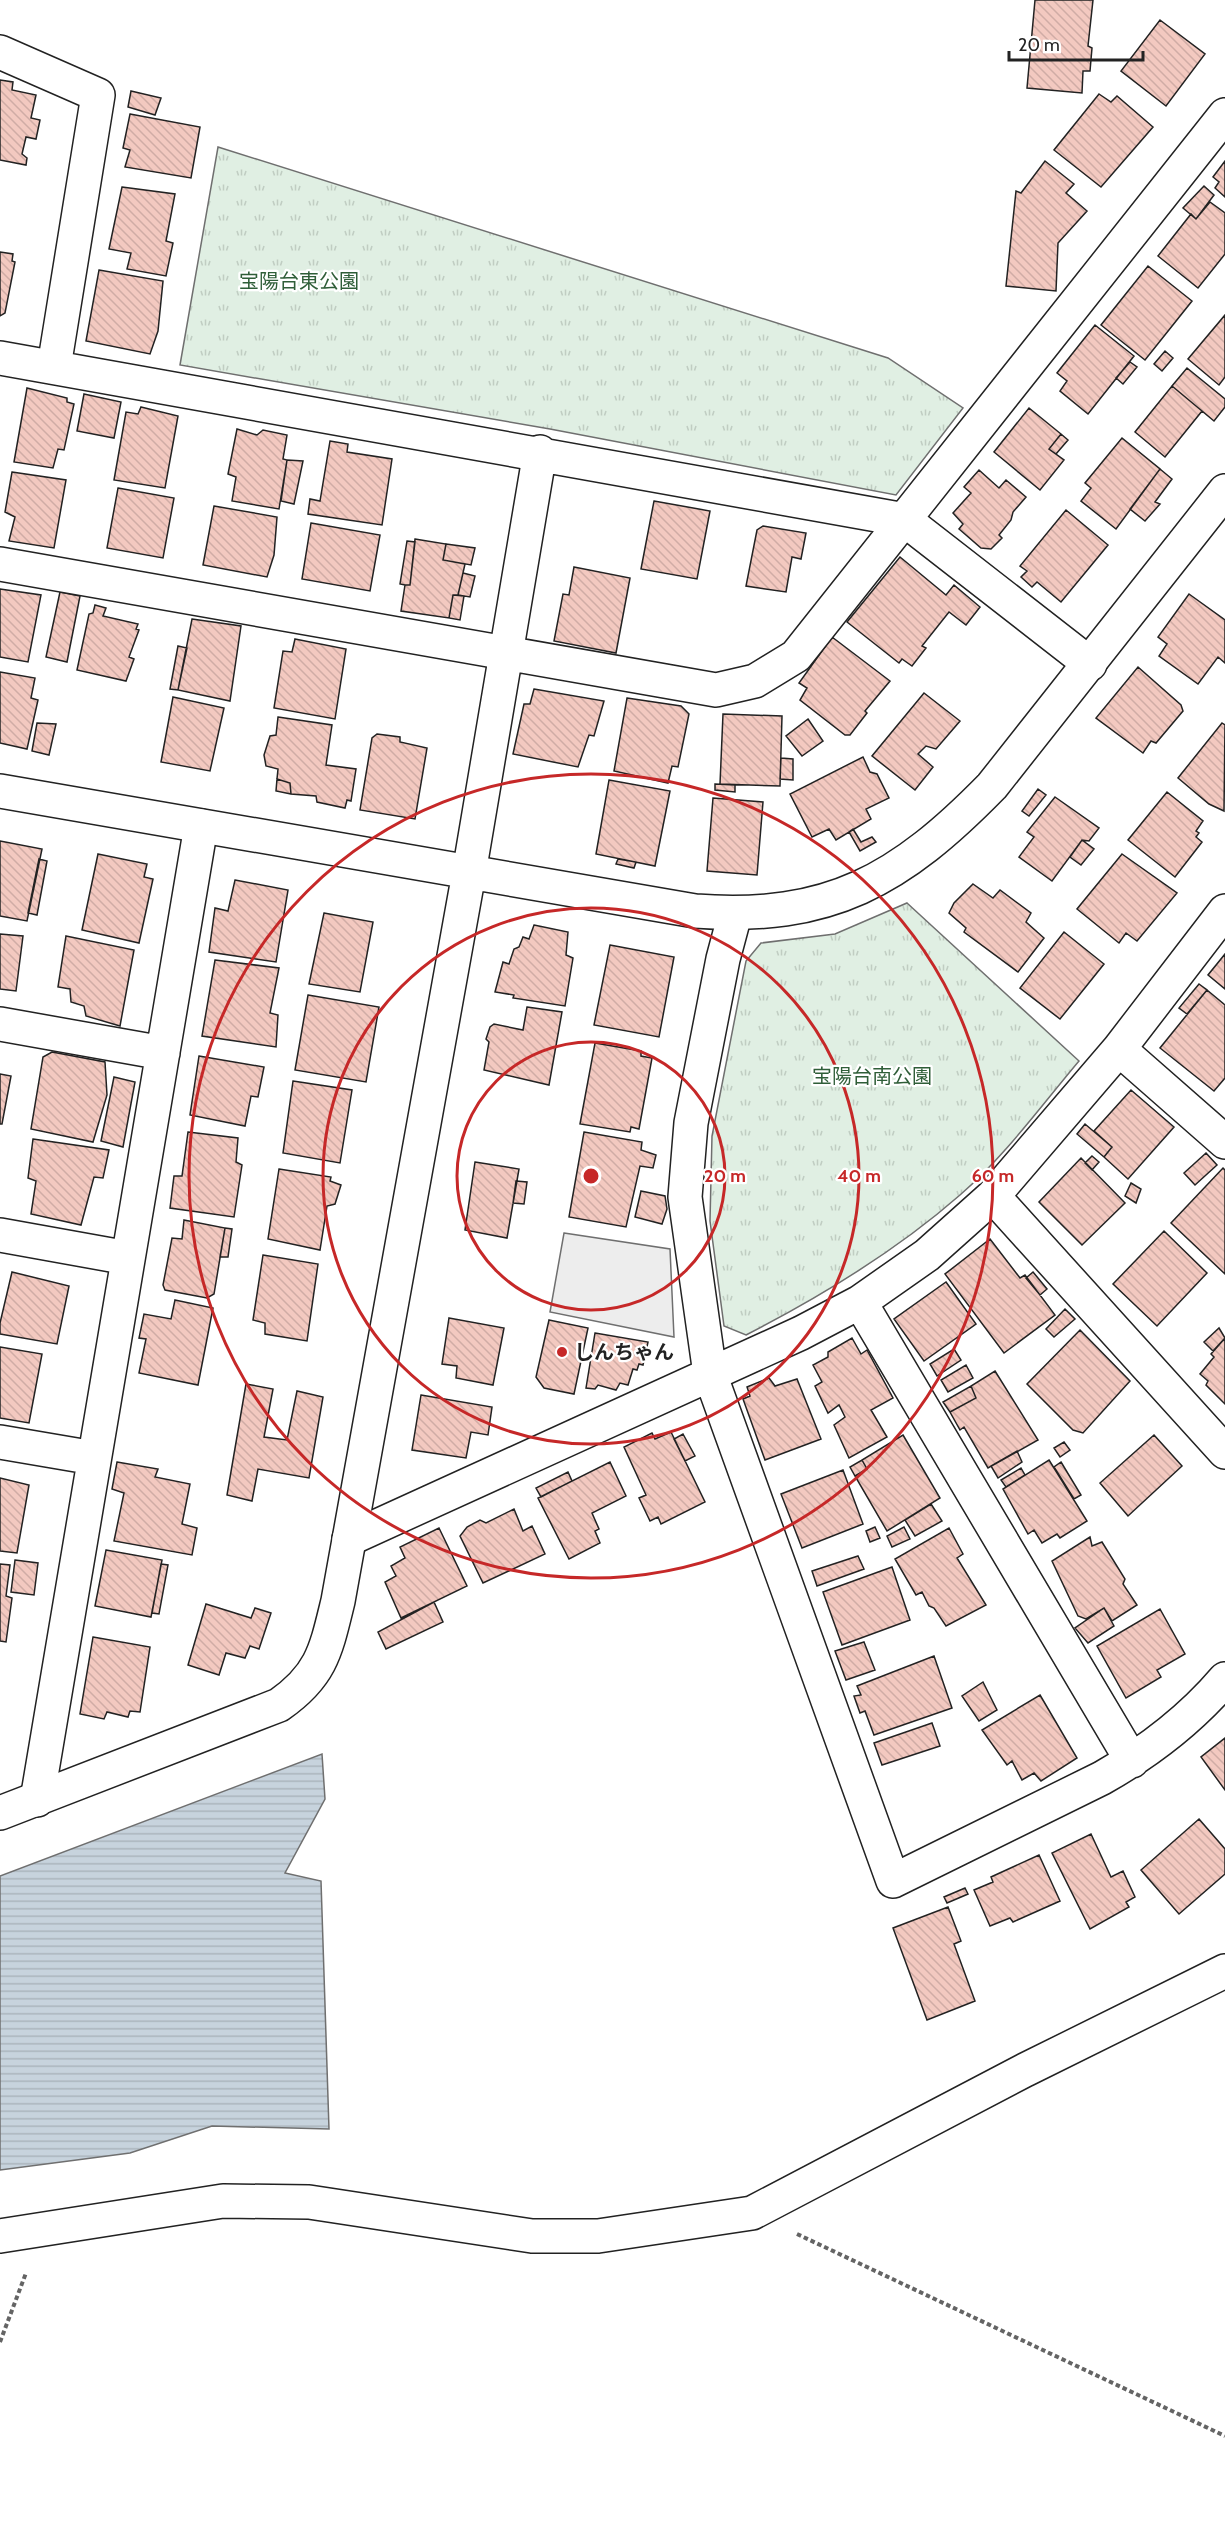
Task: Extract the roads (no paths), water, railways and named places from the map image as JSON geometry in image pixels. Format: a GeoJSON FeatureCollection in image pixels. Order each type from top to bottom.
{"type":"FeatureCollection","features":[{"type":"Feature","properties":{"kind":"street"},"geometry":{"type":"LineString","coordinates":[[0,52],[98,95],[54,367]]}},
{"type":"Feature","properties":{"kind":"street"},"geometry":{"type":"LineString","coordinates":[[0,564],[716,690],[755,681],[796,656],[1225,115]]}},
{"type":"Feature","properties":{"kind":"street"},"geometry":{"type":"LineString","coordinates":[[0,358],[540,452],[905,520],[1090,664]]}},
{"type":"Feature","properties":{"kind":"street"},"geometry":{"type":"LineString","coordinates":[[0,1813],[279,1705],[301,1690],[316,1671],[328,1643],[349,1539],[469,873],[540,452]]}},
{"type":"Feature","properties":{"kind":"street"},"geometry":{"type":"LineString","coordinates":[[0,791],[695,911],[735,914],[807,906],[851,893],[896,870],[955,824],[992,786],[1225,491]]}},
{"type":"Feature","properties":{"kind":"street"},"geometry":{"type":"LineString","coordinates":[[36,1800],[201,826]]}},
{"type":"Feature","properties":{"kind":"street"},"geometry":{"type":"LineString","coordinates":[[349,1539],[801,1333],[860,1302],[927,1255],[993,1196],[1119,1049],[1225,911]]}},
{"type":"Feature","properties":{"kind":"street"},"geometry":{"type":"LineString","coordinates":[[735,914],[723,959],[691,1123],[685,1197],[710,1374],[893,1881],[1132,1761],[1173,1730],[1207,1700],[1225,1679]]}},
{"type":"Feature","properties":{"kind":"street"},"geometry":{"type":"LineString","coordinates":[[0,1024],[163,1053]]}},
{"type":"Feature","properties":{"kind":"street"},"geometry":{"type":"LineString","coordinates":[[1119,1049],[1225,1142]]}},
{"type":"Feature","properties":{"kind":"street"},"geometry":{"type":"LineString","coordinates":[[993,1196],[1225,1452]]}},
{"type":"Feature","properties":{"kind":"street"},"geometry":{"type":"LineString","coordinates":[[0,1235],[128,1258]]}},
{"type":"Feature","properties":{"kind":"street"},"geometry":{"type":"LineString","coordinates":[[860,1302],[1132,1761]]}},
{"type":"Feature","properties":{"kind":"street"},"geometry":{"type":"LineString","coordinates":[[0,1442],[94,1458]]}},
{"type":"Feature","properties":{"kind":"street"},"geometry":{"type":"LineString","coordinates":[[0,2236],[223,2201],[309,2202],[532,2236],[598,2236],[752,2213],[1015,2075],[1225,1971]]}},
{"type":"Feature","properties":{"kind":"place","name":"しんちゃん"},"geometry":{"type":"Point","coordinates":[562,1352]}},
{"type":"Feature","properties":{"kind":"park label","name":"宝陽台東公園"},"geometry":{"type":"Point","coordinates":[299,281]}},
{"type":"Feature","properties":{"kind":"park label","name":"宝陽台南公園"},"geometry":{"type":"Point","coordinates":[872,1076]}}]}
